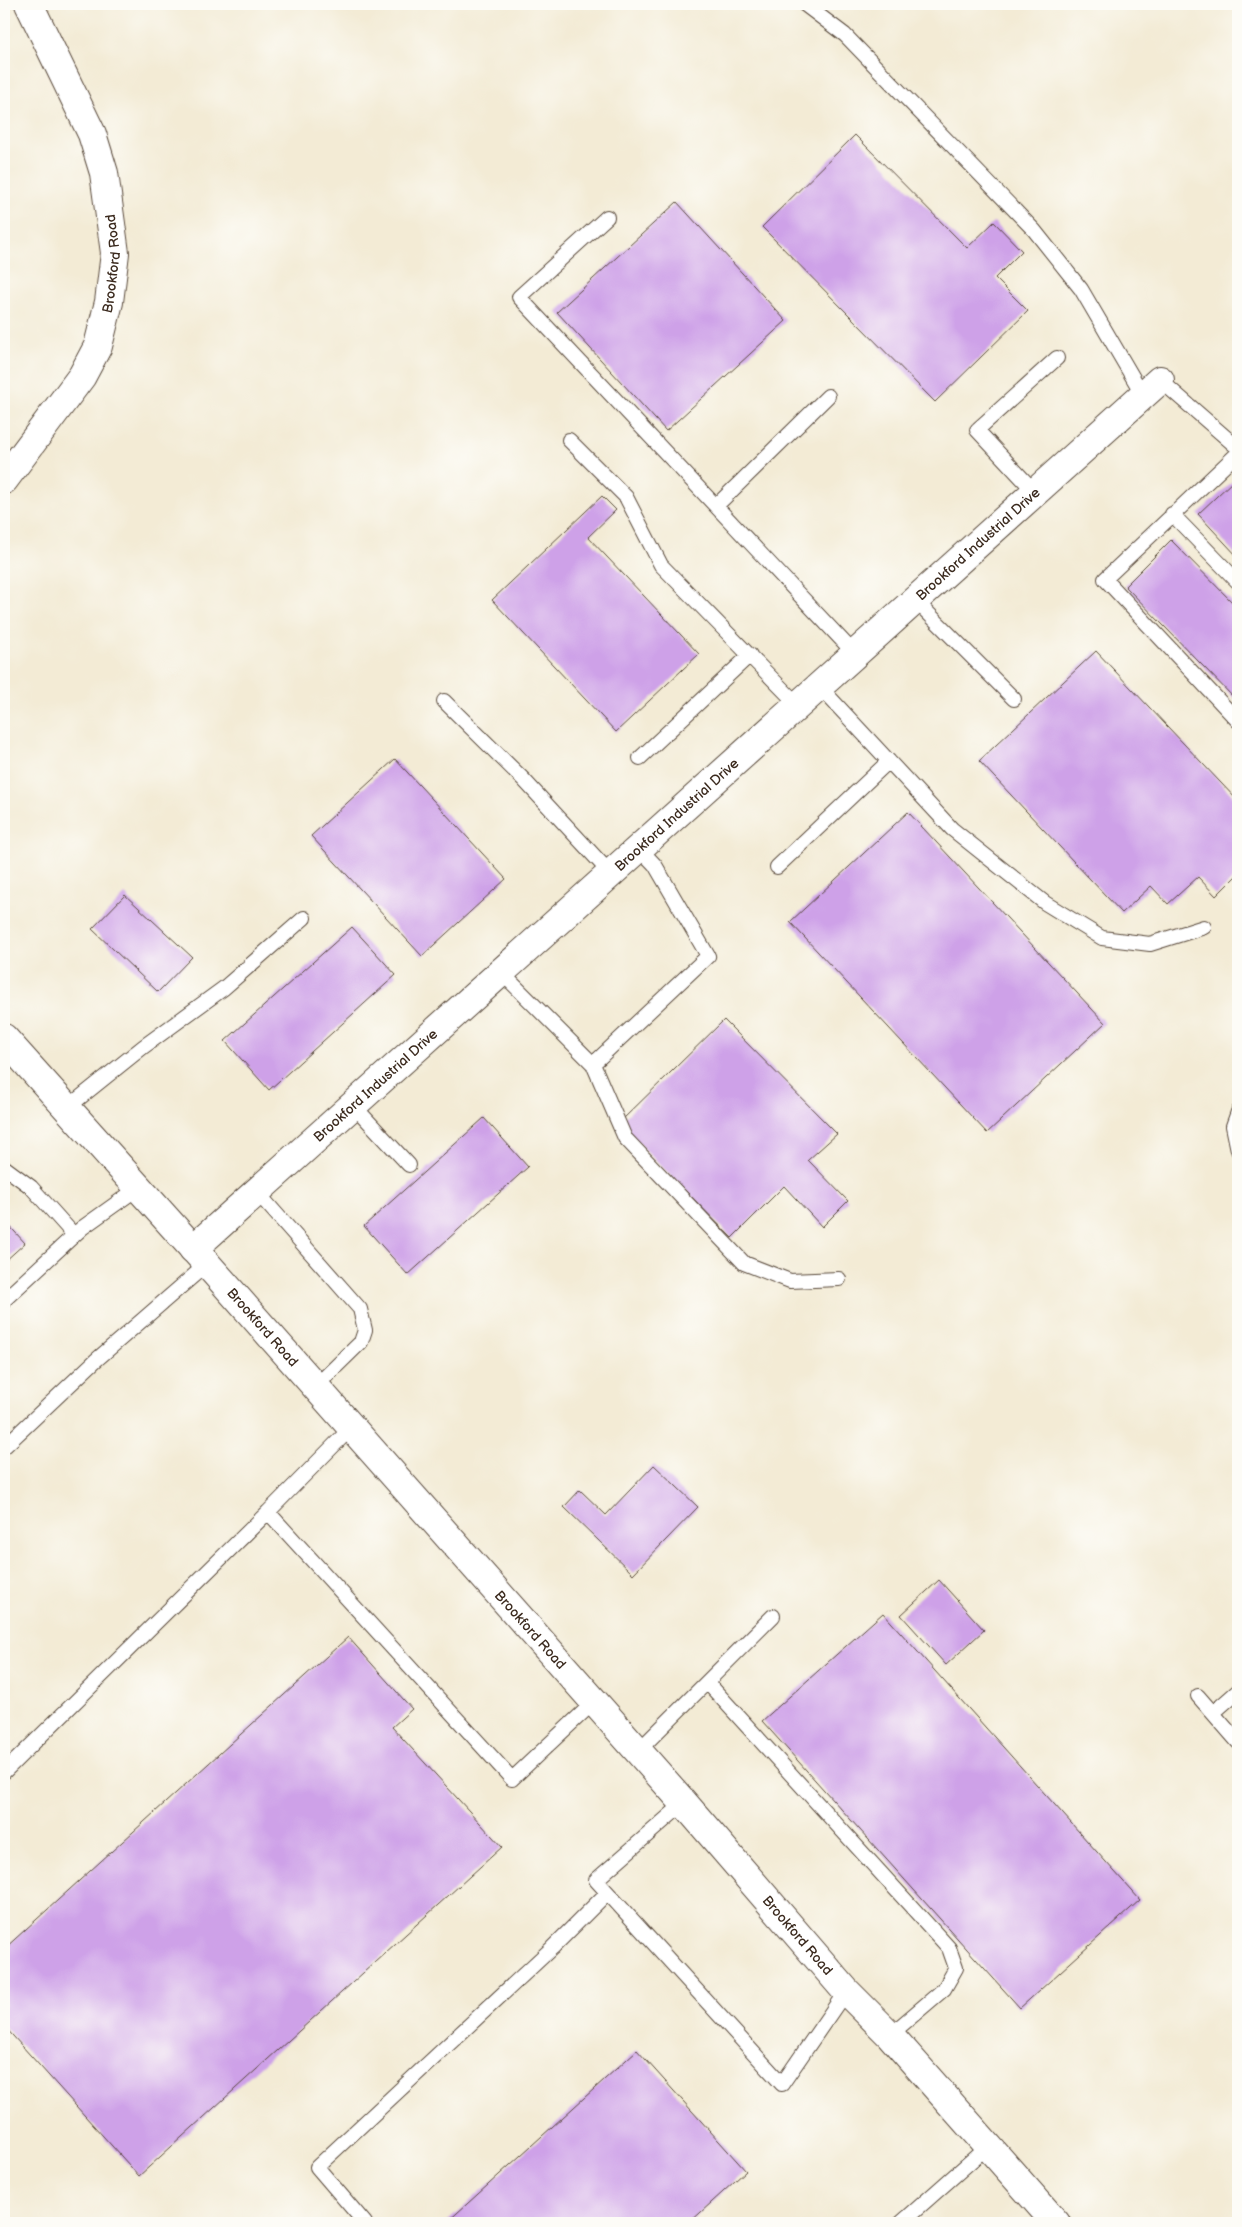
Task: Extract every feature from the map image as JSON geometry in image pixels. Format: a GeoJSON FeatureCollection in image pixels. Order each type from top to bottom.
{"type":"FeatureCollection","features":[{"type":"Feature","properties":{"kind":"street","name":"Brookford Road"},"geometry":{"type":"LineString","coordinates":[[4,480],[82,376],[98,346],[109,302],[115,253],[104,173],[92,134],[29,4]]}},
{"type":"Feature","properties":{"kind":"street","name":"Brookford Industrial Drive"},"geometry":{"type":"LineString","coordinates":[[200,1256],[257,1192],[1152,387]]}},
{"type":"Feature","properties":{"kind":"street","name":"Brookford Road"},"geometry":{"type":"LineString","coordinates":[[4,1038],[200,1256],[684,1803],[846,1991],[890,2035],[1056,2223]]}},
{"type":"Feature","properties":{"kind":"lane"},"geometry":{"type":"LineString","coordinates":[[804,4],[845,35],[1034,230],[1081,289],[1152,387],[1238,448]]}},
{"type":"Feature","properties":{"kind":"lane"},"geometry":{"type":"LineString","coordinates":[[607,217],[519,296],[855,654]]}},
{"type":"Feature","properties":{"kind":"lane"},"geometry":{"type":"LineString","coordinates":[[1035,492],[977,430],[1056,358]]}},
{"type":"Feature","properties":{"kind":"lane"},"geometry":{"type":"LineString","coordinates":[[716,506],[828,396]]}},
{"type":"Feature","properties":{"kind":"lane"},"geometry":{"type":"LineString","coordinates":[[569,440],[626,498],[661,565],[798,705]]}},
{"type":"Feature","properties":{"kind":"lane"},"geometry":{"type":"LineString","coordinates":[[1238,454],[1105,579],[1238,721]]}},
{"type":"Feature","properties":{"kind":"lane"},"geometry":{"type":"LineString","coordinates":[[1172,514],[1238,582]]}},
{"type":"Feature","properties":{"kind":"lane"},"geometry":{"type":"LineString","coordinates":[[915,600],[1014,699]]}},
{"type":"Feature","properties":{"kind":"lane"},"geometry":{"type":"LineString","coordinates":[[640,758],[750,656]]}},
{"type":"Feature","properties":{"kind":"lane"},"geometry":{"type":"LineString","coordinates":[[819,686],[952,829],[1045,903],[1102,938],[1150,944],[1204,927]]}},
{"type":"Feature","properties":{"kind":"lane"},"geometry":{"type":"LineString","coordinates":[[444,701],[523,779],[611,874]]}},
{"type":"Feature","properties":{"kind":"lane"},"geometry":{"type":"LineString","coordinates":[[777,867],[889,761]]}},
{"type":"Feature","properties":{"kind":"lane"},"geometry":{"type":"LineString","coordinates":[[593,1064],[708,956],[655,865],[639,848]]}},
{"type":"Feature","properties":{"kind":"lane"},"geometry":{"type":"LineString","coordinates":[[67,1108],[143,1047],[224,988],[304,918]]}},
{"type":"Feature","properties":{"kind":"lane"},"geometry":{"type":"LineString","coordinates":[[501,972],[593,1064],[625,1138],[744,1262],[790,1281],[839,1279]]}},
{"type":"Feature","properties":{"kind":"lane"},"geometry":{"type":"LineString","coordinates":[[353,1105],[409,1165]]}},
{"type":"Feature","properties":{"kind":"lane"},"geometry":{"type":"LineString","coordinates":[[1238,1112],[1233,1126],[1238,1150]]}},
{"type":"Feature","properties":{"kind":"lane"},"geometry":{"type":"LineString","coordinates":[[4,1166],[31,1187],[74,1235]]}},
{"type":"Feature","properties":{"kind":"lane"},"geometry":{"type":"LineString","coordinates":[[4,1300],[74,1235],[138,1188]]}},
{"type":"Feature","properties":{"kind":"lane"},"geometry":{"type":"LineString","coordinates":[[257,1192],[360,1309],[365,1330],[361,1342],[315,1387]]}},
{"type":"Feature","properties":{"kind":"lane"},"geometry":{"type":"LineString","coordinates":[[4,1446],[95,1360],[200,1256]]}},
{"type":"Feature","properties":{"kind":"lane"},"geometry":{"type":"LineString","coordinates":[[4,1772],[352,1428]]}},
{"type":"Feature","properties":{"kind":"lane"},"geometry":{"type":"LineString","coordinates":[[268,1512],[512,1779],[594,1702]]}},
{"type":"Feature","properties":{"kind":"lane"},"geometry":{"type":"LineString","coordinates":[[638,1751],[773,1616]]}},
{"type":"Feature","properties":{"kind":"lane"},"geometry":{"type":"LineString","coordinates":[[707,1682],[949,1948],[956,1968],[944,1989],[890,2035]]}},
{"type":"Feature","properties":{"kind":"lane"},"geometry":{"type":"LineString","coordinates":[[1212,1713],[1238,1691]]}},
{"type":"Feature","properties":{"kind":"lane"},"geometry":{"type":"LineString","coordinates":[[1198,1696],[1238,1742]]}},
{"type":"Feature","properties":{"kind":"lane"},"geometry":{"type":"LineString","coordinates":[[684,1803],[596,1880],[607,1893],[782,2084],[846,1991]]}},
{"type":"Feature","properties":{"kind":"lane"},"geometry":{"type":"LineString","coordinates":[[365,2223],[317,2167],[552,1948],[607,1893]]}},
{"type":"Feature","properties":{"kind":"lane"},"geometry":{"type":"LineString","coordinates":[[901,2223],[988,2146]]}},
{"type":"Feature","properties":{"kind":"building"},"geometry":{"type":"Polygon","coordinates":[[[855,135],[967,248],[994,222],[1022,251],[995,278],[1028,311],[935,402],[762,227],[855,135]]]}},
{"type":"Feature","properties":{"kind":"building"},"geometry":{"type":"Polygon","coordinates":[[[677,202],[786,321],[666,431],[557,312],[677,202]]]}},
{"type":"Feature","properties":{"kind":"building"},"geometry":{"type":"Polygon","coordinates":[[[1234,480],[1238,484],[1238,557],[1198,514],[1234,480]]]}},
{"type":"Feature","properties":{"kind":"building"},"geometry":{"type":"Polygon","coordinates":[[[602,496],[616,510],[588,537],[699,654],[616,732],[492,600],[602,496]]]}},
{"type":"Feature","properties":{"kind":"building"},"geometry":{"type":"Polygon","coordinates":[[[1171,540],[1238,608],[1238,702],[1125,586],[1171,540]]]}},
{"type":"Feature","properties":{"kind":"building"},"geometry":{"type":"Polygon","coordinates":[[[1096,651],[1238,801],[1238,874],[1216,896],[1198,877],[1168,904],[1151,886],[1122,913],[979,761],[1096,651]]]}},
{"type":"Feature","properties":{"kind":"building"},"geometry":{"type":"Polygon","coordinates":[[[395,759],[506,879],[422,956],[311,836],[395,759]]]}},
{"type":"Feature","properties":{"kind":"building"},"geometry":{"type":"Polygon","coordinates":[[[908,812],[1105,1023],[987,1133],[790,922],[908,812]]]}},
{"type":"Feature","properties":{"kind":"building"},"geometry":{"type":"Polygon","coordinates":[[[125,895],[192,957],[158,992],[92,929],[125,895]]]}},
{"type":"Feature","properties":{"kind":"building"},"geometry":{"type":"Polygon","coordinates":[[[352,927],[396,975],[269,1090],[225,1041],[352,927]]]}},
{"type":"Feature","properties":{"kind":"building"},"geometry":{"type":"Polygon","coordinates":[[[724,1020],[837,1134],[808,1160],[848,1201],[822,1227],[784,1186],[732,1238],[619,1123],[724,1020]]]}},
{"type":"Feature","properties":{"kind":"building"},"geometry":{"type":"Polygon","coordinates":[[[484,1118],[528,1167],[408,1275],[364,1226],[484,1118]]]}},
{"type":"Feature","properties":{"kind":"building"},"geometry":{"type":"Polygon","coordinates":[[[4,1220],[25,1243],[4,1262],[4,1220]]]}},
{"type":"Feature","properties":{"kind":"building"},"geometry":{"type":"Polygon","coordinates":[[[654,1465],[698,1507],[633,1574],[564,1507],[580,1490],[606,1515],[654,1465]]]}},
{"type":"Feature","properties":{"kind":"building"},"geometry":{"type":"Polygon","coordinates":[[[939,1580],[984,1630],[946,1665],[901,1615],[939,1580]]]}},
{"type":"Feature","properties":{"kind":"building"},"geometry":{"type":"Polygon","coordinates":[[[883,1613],[1140,1900],[1020,2008],[762,1721],[883,1613]]]}},
{"type":"Feature","properties":{"kind":"building"},"geometry":{"type":"Polygon","coordinates":[[[348,1637],[412,1709],[392,1727],[502,1847],[139,2176],[4,2026],[4,1949],[348,1637]]]}},
{"type":"Feature","properties":{"kind":"building"},"geometry":{"type":"Polygon","coordinates":[[[637,2050],[746,2171],[689,2223],[446,2223],[637,2050]]]}}]}
